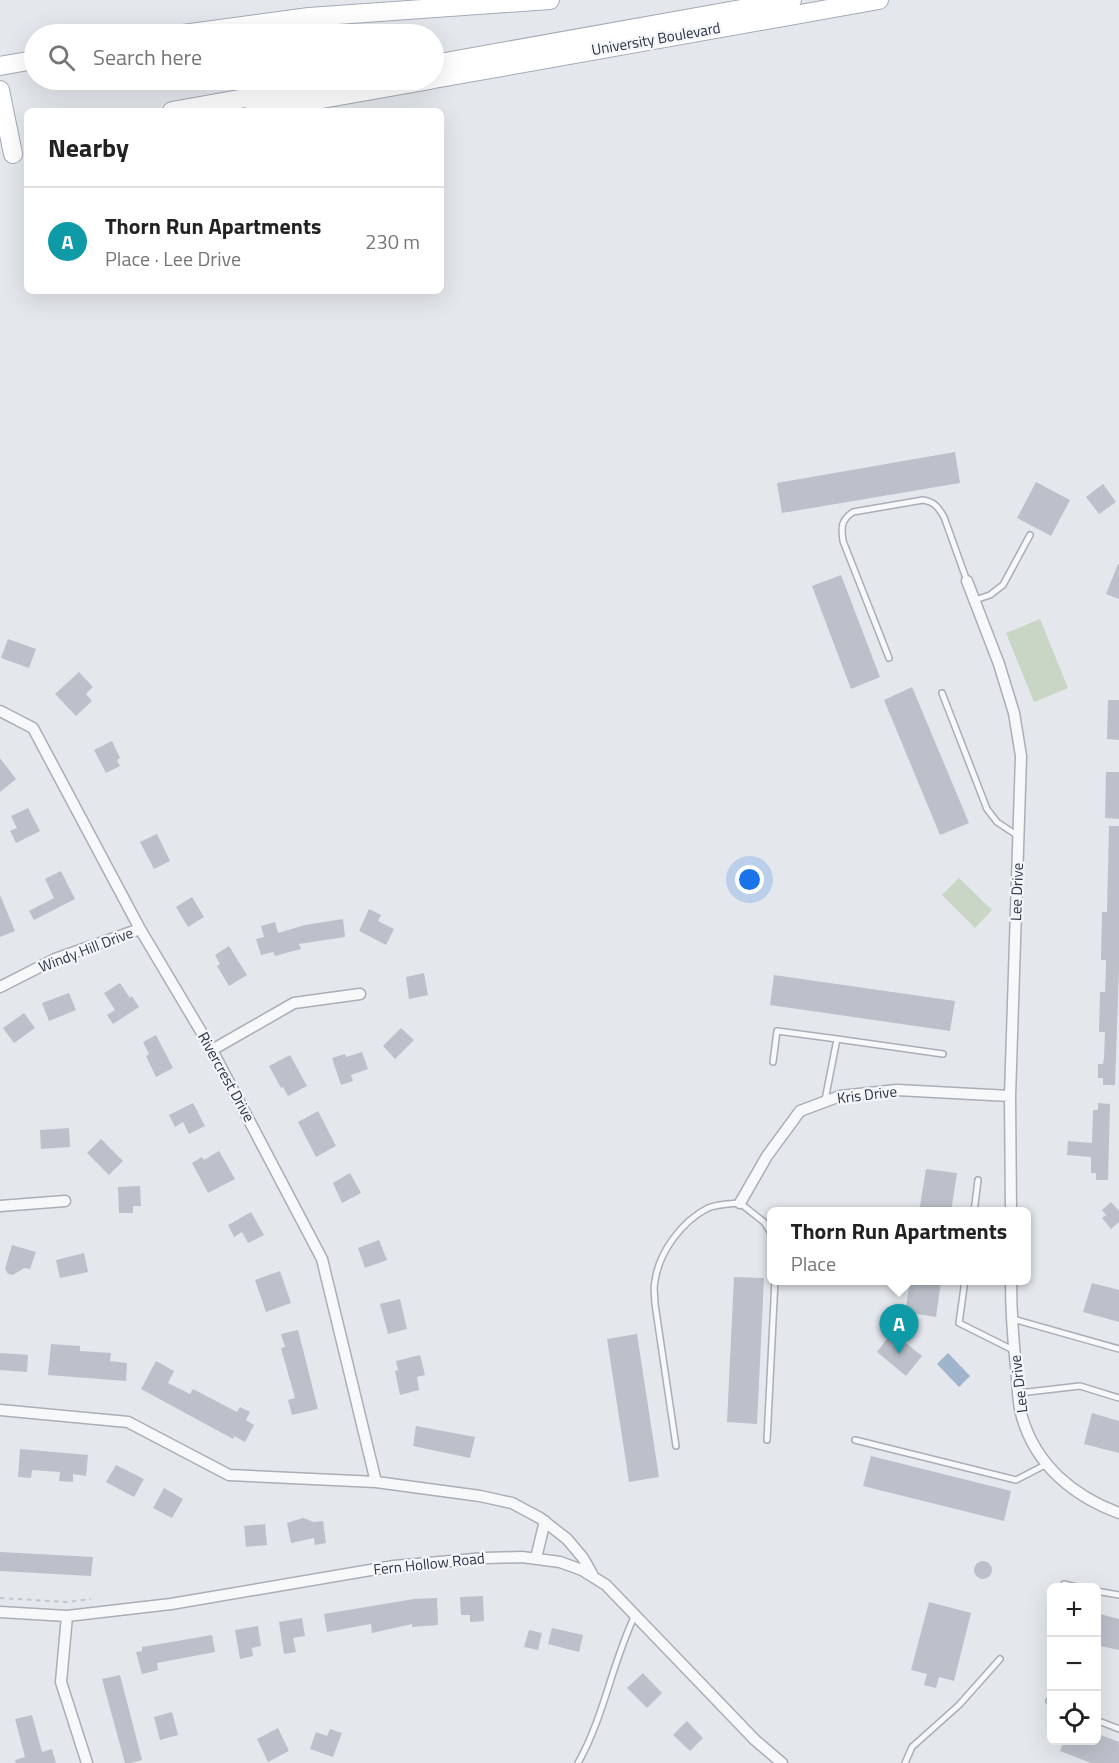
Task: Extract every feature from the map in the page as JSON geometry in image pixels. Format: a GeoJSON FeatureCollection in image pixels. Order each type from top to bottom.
{"type":"FeatureCollection","features":[{"type":"Feature","properties":{"kind":"main road"},"geometry":{"type":"LineString","coordinates":[[257,24],[309,17],[550,0]]}},
{"type":"Feature","properties":{"kind":"main road"},"geometry":{"type":"LineString","coordinates":[[444,62],[792,0]]}},
{"type":"Feature","properties":{"kind":"main road","name":"University Boulevard"},"geometry":{"type":"LineString","coordinates":[[444,77],[879,0]]}},
{"type":"Feature","properties":{"kind":"main road"},"geometry":{"type":"LineString","coordinates":[[0,66],[24,62]]}},
{"type":"Feature","properties":{"kind":"main road"},"geometry":{"type":"LineString","coordinates":[[0,90],[13,146]]}},
{"type":"Feature","properties":{"kind":"main road"},"geometry":{"type":"LineString","coordinates":[[189,108],[291,90]]}},
{"type":"Feature","properties":{"kind":"main road","name":"University Boulevard"},"geometry":{"type":"LineString","coordinates":[[271,108],[371,90]]}},
{"type":"Feature","properties":{"kind":"street","name":"Lee Drive"},"geometry":{"type":"LineString","coordinates":[[967,581],[999,664],[1014,712],[1021,756],[1010,1096],[1011,1207]]}},
{"type":"Feature","properties":{"kind":"street","name":"Rivercrest Drive"},"geometry":{"type":"LineString","coordinates":[[0,711],[33,728],[140,929],[213,1050],[322,1259],[376,1482]]}},
{"type":"Feature","properties":{"kind":"street","name":"Windy Hill Drive"},"geometry":{"type":"LineString","coordinates":[[0,987],[55,959],[140,929]]}},
{"type":"Feature","properties":{"kind":"street"},"geometry":{"type":"LineString","coordinates":[[213,1050],[294,1003],[360,994]]}},
{"type":"Feature","properties":{"kind":"street","name":"Kris Drive"},"geometry":{"type":"LineString","coordinates":[[740,1203],[766,1155],[801,1111],[840,1096],[897,1090],[1010,1096]]}},
{"type":"Feature","properties":{"kind":"street"},"geometry":{"type":"LineString","coordinates":[[0,1206],[65,1201]]}},
{"type":"Feature","properties":{"kind":"street","name":"Lee Drive"},"geometry":{"type":"LineString","coordinates":[[1011,1285],[1021,1416],[1031,1443],[1045,1465],[1069,1487],[1119,1513]]}},
{"type":"Feature","properties":{"kind":"street"},"geometry":{"type":"LineString","coordinates":[[0,1410],[128,1422],[229,1475],[376,1482],[495,1499],[526,1509],[545,1521],[576,1548],[592,1575]]}},
{"type":"Feature","properties":{"kind":"street"},"geometry":{"type":"LineString","coordinates":[[536,1558],[545,1521]]}},
{"type":"Feature","properties":{"kind":"street","name":"Fern Hollow Road"},"geometry":{"type":"LineString","coordinates":[[0,1612],[67,1616],[171,1604],[394,1566],[485,1558],[536,1558],[560,1562],[592,1575],[606,1585],[740,1724],[782,1763]]}},
{"type":"Feature","properties":{"kind":"street"},"geometry":{"type":"LineString","coordinates":[[67,1616],[61,1682],[87,1763]]}},
{"type":"Feature","properties":{"kind":"lane"},"geometry":{"type":"LineString","coordinates":[[889,658],[843,541],[841,527],[845,517],[853,512],[923,500],[932,501],[944,517],[967,581]]}},
{"type":"Feature","properties":{"kind":"lane"},"geometry":{"type":"LineString","coordinates":[[975,600],[990,595],[1003,585],[1030,535]]}},
{"type":"Feature","properties":{"kind":"lane"},"geometry":{"type":"LineString","coordinates":[[942,693],[987,809],[997,822],[1018,836]]}},
{"type":"Feature","properties":{"kind":"lane"},"geometry":{"type":"LineString","coordinates":[[773,1062],[777,1031],[944,1054]]}},
{"type":"Feature","properties":{"kind":"lane"},"geometry":{"type":"LineString","coordinates":[[824,1102],[837,1040]]}},
{"type":"Feature","properties":{"kind":"lane"},"geometry":{"type":"LineString","coordinates":[[975,1207],[978,1180]]}},
{"type":"Feature","properties":{"kind":"lane"},"geometry":{"type":"LineString","coordinates":[[676,1446],[655,1304],[654,1282],[661,1260],[675,1236],[696,1216],[710,1207],[740,1203],[764,1222],[767,1228]]}},
{"type":"Feature","properties":{"kind":"lane"},"geometry":{"type":"LineString","coordinates":[[767,1440],[775,1285]]}},
{"type":"Feature","properties":{"kind":"lane"},"geometry":{"type":"LineString","coordinates":[[964,1285],[959,1323],[1015,1351]]}},
{"type":"Feature","properties":{"kind":"lane"},"geometry":{"type":"LineString","coordinates":[[1013,1319],[1119,1349]]}},
{"type":"Feature","properties":{"kind":"lane"},"geometry":{"type":"LineString","coordinates":[[1019,1393],[1080,1386],[1119,1398]]}},
{"type":"Feature","properties":{"kind":"lane"},"geometry":{"type":"LineString","coordinates":[[855,1440],[1016,1480],[1045,1465]]}},
{"type":"Feature","properties":{"kind":"lane"},"geometry":{"type":"LineString","coordinates":[[1101,1592],[1119,1595]]}},
{"type":"Feature","properties":{"kind":"lane"},"geometry":{"type":"LineString","coordinates":[[578,1763],[599,1713],[622,1642],[636,1614]]}},
{"type":"Feature","properties":{"kind":"lane"},"geometry":{"type":"LineString","coordinates":[[905,1763],[912,1747],[959,1705],[1000,1659]]}},
{"type":"Feature","properties":{"kind":"lane"},"geometry":{"type":"LineString","coordinates":[[1101,1722],[1119,1729]]}},
{"type":"Feature","properties":{"kind":"path"},"geometry":{"type":"LineString","coordinates":[[0,1598],[67,1602],[91,1599]]}},
{"type":"Feature","properties":{"kind":"green space"},"geometry":{"type":"Polygon","coordinates":[[[1040,619],[1068,688],[1034,702],[1006,633],[1040,619]]]}},
{"type":"Feature","properties":{"kind":"green space"},"geometry":{"type":"Polygon","coordinates":[[[959,878],[992,910],[975,928],[942,895],[959,878]]]}},
{"type":"Feature","properties":{"kind":"water"},"geometry":{"type":"Polygon","coordinates":[[[948,1353],[970,1376],[959,1387],[937,1364],[948,1353]]]}},
{"type":"Feature","properties":{"kind":"building"},"geometry":{"type":"Polygon","coordinates":[[[955,452],[960,483],[782,513],[777,483],[955,452]]]}},
{"type":"Feature","properties":{"kind":"building"},"geometry":{"type":"Polygon","coordinates":[[[1036,482],[1070,500],[1051,536],[1017,518],[1036,482]]]}},
{"type":"Feature","properties":{"kind":"building"},"geometry":{"type":"Polygon","coordinates":[[[1103,484],[1116,502],[1099,514],[1086,497],[1103,484]]]}},
{"type":"Feature","properties":{"kind":"building"},"geometry":{"type":"Polygon","coordinates":[[[1119,564],[1119,599],[1106,594],[1119,564]]]}},
{"type":"Feature","properties":{"kind":"building"},"geometry":{"type":"Polygon","coordinates":[[[841,575],[880,677],[851,689],[812,586],[841,575]]]}},
{"type":"Feature","properties":{"kind":"building"},"geometry":{"type":"Polygon","coordinates":[[[8,639],[36,649],[29,668],[1,658],[8,639]]]}},
{"type":"Feature","properties":{"kind":"building"},"geometry":{"type":"Polygon","coordinates":[[[79,672],[93,687],[86,694],[92,701],[76,716],[55,694],[79,672]]]}},
{"type":"Feature","properties":{"kind":"building"},"geometry":{"type":"Polygon","coordinates":[[[912,687],[969,823],[940,835],[884,700],[912,687]]]}},
{"type":"Feature","properties":{"kind":"building"},"geometry":{"type":"Polygon","coordinates":[[[1108,700],[1119,700],[1119,740],[1107,739],[1108,700]]]}},
{"type":"Feature","properties":{"kind":"building"},"geometry":{"type":"Polygon","coordinates":[[[112,741],[120,758],[117,760],[120,766],[106,773],[94,750],[112,741]]]}},
{"type":"Feature","properties":{"kind":"building"},"geometry":{"type":"Polygon","coordinates":[[[0,758],[16,779],[0,792],[0,758]]]}},
{"type":"Feature","properties":{"kind":"building"},"geometry":{"type":"Polygon","coordinates":[[[1106,772],[1119,772],[1119,819],[1105,818],[1106,772]]]}},
{"type":"Feature","properties":{"kind":"building"},"geometry":{"type":"Polygon","coordinates":[[[28,808],[40,831],[16,843],[10,831],[17,828],[11,816],[28,808]]]}},
{"type":"Feature","properties":{"kind":"building"},"geometry":{"type":"Polygon","coordinates":[[[1109,826],[1119,826],[1119,967],[1115,1085],[1103,1085],[1103,1078],[1098,1078],[1098,1064],[1103,1064],[1104,1058],[1105,1032],[1099,1032],[1100,992],[1105,992],[1106,960],[1101,960],[1102,912],[1107,912],[1109,826]]]}},
{"type":"Feature","properties":{"kind":"building"},"geometry":{"type":"Polygon","coordinates":[[[157,834],[170,861],[154,869],[140,842],[157,834]]]}},
{"type":"Feature","properties":{"kind":"building"},"geometry":{"type":"Polygon","coordinates":[[[61,871],[75,899],[34,920],[29,911],[54,898],[45,879],[61,871]]]}},
{"type":"Feature","properties":{"kind":"building"},"geometry":{"type":"Polygon","coordinates":[[[0,895],[15,931],[0,937],[0,895]]]}},
{"type":"Feature","properties":{"kind":"building"},"geometry":{"type":"Polygon","coordinates":[[[192,897],[204,917],[188,927],[176,907],[192,897]]]}},
{"type":"Feature","properties":{"kind":"building"},"geometry":{"type":"Polygon","coordinates":[[[369,909],[381,915],[378,921],[394,929],[386,945],[359,931],[369,909]]]}},
{"type":"Feature","properties":{"kind":"building"},"geometry":{"type":"Polygon","coordinates":[[[343,919],[345,937],[299,944],[301,949],[275,956],[273,952],[261,955],[256,939],[264,937],[261,926],[275,922],[278,933],[305,925],[343,919]]]}},
{"type":"Feature","properties":{"kind":"building"},"geometry":{"type":"Polygon","coordinates":[[[229,946],[247,975],[229,986],[217,966],[220,964],[215,955],[229,946]]]}},
{"type":"Feature","properties":{"kind":"building"},"geometry":{"type":"Polygon","coordinates":[[[424,973],[428,995],[409,999],[406,977],[424,973]]]}},
{"type":"Feature","properties":{"kind":"building"},"geometry":{"type":"Polygon","coordinates":[[[774,975],[955,1001],[950,1031],[770,1005],[774,975]]]}},
{"type":"Feature","properties":{"kind":"building"},"geometry":{"type":"Polygon","coordinates":[[[120,983],[139,1007],[113,1024],[107,1015],[115,1010],[104,993],[120,983]]]}},
{"type":"Feature","properties":{"kind":"building"},"geometry":{"type":"Polygon","coordinates":[[[69,993],[76,1010],[49,1021],[42,1003],[69,993]]]}},
{"type":"Feature","properties":{"kind":"building"},"geometry":{"type":"Polygon","coordinates":[[[24,1013],[35,1028],[14,1043],[3,1028],[24,1013]]]}},
{"type":"Feature","properties":{"kind":"building"},"geometry":{"type":"Polygon","coordinates":[[[401,1028],[414,1040],[395,1059],[383,1046],[401,1028]]]}},
{"type":"Feature","properties":{"kind":"building"},"geometry":{"type":"Polygon","coordinates":[[[156,1035],[173,1068],[156,1077],[146,1056],[149,1054],[143,1042],[156,1035]]]}},
{"type":"Feature","properties":{"kind":"building"},"geometry":{"type":"Polygon","coordinates":[[[362,1052],[368,1069],[351,1075],[353,1081],[341,1085],[332,1058],[362,1052]]]}},
{"type":"Feature","properties":{"kind":"building"},"geometry":{"type":"Polygon","coordinates":[[[290,1055],[307,1086],[288,1096],[269,1066],[290,1055]]]}},
{"type":"Feature","properties":{"kind":"building"},"geometry":{"type":"Polygon","coordinates":[[[193,1103],[205,1126],[189,1134],[183,1122],[175,1127],[169,1115],[193,1103]]]}},
{"type":"Feature","properties":{"kind":"building"},"geometry":{"type":"Polygon","coordinates":[[[1098,1103],[1110,1104],[1108,1180],[1096,1180],[1096,1173],[1091,1173],[1091,1157],[1067,1155],[1068,1141],[1092,1143],[1093,1110],[1098,1110],[1098,1103]]]}},
{"type":"Feature","properties":{"kind":"building"},"geometry":{"type":"Polygon","coordinates":[[[318,1111],[336,1146],[316,1157],[298,1122],[318,1111]]]}},
{"type":"Feature","properties":{"kind":"building"},"geometry":{"type":"Polygon","coordinates":[[[69,1128],[70,1147],[41,1149],[40,1130],[69,1128]]]}},
{"type":"Feature","properties":{"kind":"building"},"geometry":{"type":"Polygon","coordinates":[[[101,1139],[123,1161],[109,1175],[87,1153],[101,1139]]]}},
{"type":"Feature","properties":{"kind":"building"},"geometry":{"type":"Polygon","coordinates":[[[219,1151],[235,1179],[208,1193],[192,1163],[202,1157],[204,1160],[219,1151]]]}},
{"type":"Feature","properties":{"kind":"building"},"geometry":{"type":"Polygon","coordinates":[[[926,1169],[957,1173],[952,1207],[920,1207],[926,1169]]]}},
{"type":"Feature","properties":{"kind":"building"},"geometry":{"type":"Polygon","coordinates":[[[350,1173],[361,1193],[342,1203],[333,1183],[350,1173]]]}},
{"type":"Feature","properties":{"kind":"building"},"geometry":{"type":"Polygon","coordinates":[[[140,1186],[141,1206],[133,1206],[133,1213],[119,1213],[118,1187],[140,1186]]]}},
{"type":"Feature","properties":{"kind":"building"},"geometry":{"type":"Polygon","coordinates":[[[1111,1202],[1119,1211],[1119,1222],[1111,1229],[1102,1218],[1106,1215],[1102,1210],[1111,1202]]]}},
{"type":"Feature","properties":{"kind":"building"},"geometry":{"type":"Polygon","coordinates":[[[251,1212],[264,1235],[248,1243],[242,1232],[234,1237],[228,1225],[251,1212]]]}},
{"type":"Feature","properties":{"kind":"building"},"geometry":{"type":"Polygon","coordinates":[[[379,1240],[387,1260],[365,1268],[358,1248],[379,1240]]]}},
{"type":"Feature","properties":{"kind":"building"},"geometry":{"type":"Polygon","coordinates":[[[12,1245],[36,1252],[30,1269],[24,1268],[13,1275],[8,1274],[5,1269],[12,1245]]]}},
{"type":"Feature","properties":{"kind":"building"},"geometry":{"type":"Polygon","coordinates":[[[84,1253],[88,1272],[60,1278],[56,1260],[84,1253]]]}},
{"type":"Feature","properties":{"kind":"building"},"geometry":{"type":"Polygon","coordinates":[[[280,1271],[291,1303],[266,1312],[255,1280],[280,1271]]]}},
{"type":"Feature","properties":{"kind":"building"},"geometry":{"type":"Polygon","coordinates":[[[734,1277],[764,1278],[757,1424],[727,1422],[734,1277]]]}},
{"type":"Feature","properties":{"kind":"building"},"geometry":{"type":"Polygon","coordinates":[[[1092,1283],[1119,1290],[1119,1322],[1083,1312],[1092,1283]]]}},
{"type":"Feature","properties":{"kind":"building"},"geometry":{"type":"Polygon","coordinates":[[[909,1285],[940,1285],[936,1317],[905,1312],[909,1285]]]}},
{"type":"Feature","properties":{"kind":"building"},"geometry":{"type":"Polygon","coordinates":[[[400,1299],[407,1329],[388,1334],[380,1304],[400,1299]]]}},
{"type":"Feature","properties":{"kind":"building"},"geometry":{"type":"Polygon","coordinates":[[[298,1330],[318,1409],[292,1415],[288,1400],[295,1398],[281,1348],[285,1347],[281,1334],[298,1330]]]}},
{"type":"Feature","properties":{"kind":"building"},"geometry":{"type":"Polygon","coordinates":[[[892,1332],[922,1356],[906,1376],[877,1352],[892,1332]]]}},
{"type":"Feature","properties":{"kind":"building"},"geometry":{"type":"Polygon","coordinates":[[[637,1334],[659,1477],[629,1482],[607,1339],[637,1334]]]}},
{"type":"Feature","properties":{"kind":"building"},"geometry":{"type":"Polygon","coordinates":[[[51,1344],[80,1346],[80,1351],[111,1353],[110,1361],[127,1363],[126,1381],[48,1375],[51,1344]]]}},
{"type":"Feature","properties":{"kind":"building"},"geometry":{"type":"Polygon","coordinates":[[[0,1353],[28,1355],[27,1372],[0,1370],[0,1353]]]}},
{"type":"Feature","properties":{"kind":"building"},"geometry":{"type":"Polygon","coordinates":[[[420,1355],[425,1375],[417,1377],[419,1390],[400,1395],[395,1371],[398,1370],[396,1361],[420,1355]]]}},
{"type":"Feature","properties":{"kind":"building"},"geometry":{"type":"Polygon","coordinates":[[[156,1361],[174,1371],[168,1383],[190,1394],[193,1389],[237,1412],[240,1407],[250,1412],[246,1420],[254,1425],[245,1442],[234,1436],[233,1439],[141,1389],[156,1361]]]}},
{"type":"Feature","properties":{"kind":"building"},"geometry":{"type":"Polygon","coordinates":[[[1092,1413],[1119,1421],[1119,1453],[1084,1444],[1092,1413]]]}},
{"type":"Feature","properties":{"kind":"building"},"geometry":{"type":"Polygon","coordinates":[[[416,1426],[475,1437],[470,1458],[413,1446],[416,1426]]]}},
{"type":"Feature","properties":{"kind":"building"},"geometry":{"type":"Polygon","coordinates":[[[20,1449],[88,1455],[86,1476],[73,1474],[73,1482],[59,1481],[60,1472],[32,1470],[31,1478],[18,1477],[20,1449]]]}},
{"type":"Feature","properties":{"kind":"building"},"geometry":{"type":"Polygon","coordinates":[[[871,1456],[1011,1491],[1004,1521],[863,1486],[871,1456]]]}},
{"type":"Feature","properties":{"kind":"building"},"geometry":{"type":"Polygon","coordinates":[[[116,1465],[144,1479],[134,1497],[106,1482],[116,1465]]]}},
{"type":"Feature","properties":{"kind":"building"},"geometry":{"type":"Polygon","coordinates":[[[164,1488],[183,1499],[172,1518],[153,1508],[164,1488]]]}},
{"type":"Feature","properties":{"kind":"building"},"geometry":{"type":"Polygon","coordinates":[[[303,1518],[314,1522],[323,1521],[326,1543],[315,1545],[314,1538],[291,1543],[287,1523],[303,1518]]]}},
{"type":"Feature","properties":{"kind":"building"},"geometry":{"type":"Polygon","coordinates":[[[265,1524],[267,1545],[246,1547],[244,1526],[265,1524]]]}},
{"type":"Feature","properties":{"kind":"building"},"geometry":{"type":"Polygon","coordinates":[[[0,1552],[93,1557],[91,1576],[0,1571],[0,1552]]]}},
{"type":"Feature","properties":{"kind":"building"},"geometry":{"type":"Polygon","coordinates":[[[979,1561],[987,1561],[992,1566],[990,1577],[979,1579],[974,1574],[974,1566],[979,1561]]]}},
{"type":"Feature","properties":{"kind":"building"},"geometry":{"type":"Polygon","coordinates":[[[483,1596],[484,1621],[470,1622],[470,1615],[461,1615],[460,1597],[483,1596]]]}},
{"type":"Feature","properties":{"kind":"building"},"geometry":{"type":"Polygon","coordinates":[[[437,1598],[438,1625],[412,1627],[412,1624],[372,1633],[371,1624],[327,1632],[324,1614],[414,1599],[437,1598]]]}},
{"type":"Feature","properties":{"kind":"building"},"geometry":{"type":"Polygon","coordinates":[[[929,1602],[971,1613],[954,1681],[939,1677],[936,1688],[924,1685],[927,1674],[911,1670],[929,1602]]]}},
{"type":"Feature","properties":{"kind":"building"},"geometry":{"type":"Polygon","coordinates":[[[1101,1614],[1119,1619],[1119,1650],[1101,1646],[1101,1614]]]}},
{"type":"Feature","properties":{"kind":"building"},"geometry":{"type":"Polygon","coordinates":[[[302,1618],[305,1636],[293,1638],[296,1652],[284,1654],[279,1622],[302,1618]]]}},
{"type":"Feature","properties":{"kind":"building"},"geometry":{"type":"Polygon","coordinates":[[[258,1626],[261,1646],[252,1648],[253,1656],[240,1659],[235,1630],[258,1626]]]}},
{"type":"Feature","properties":{"kind":"building"},"geometry":{"type":"Polygon","coordinates":[[[552,1628],[583,1635],[579,1652],[548,1644],[552,1628]]]}},
{"type":"Feature","properties":{"kind":"building"},"geometry":{"type":"Polygon","coordinates":[[[529,1630],[542,1633],[538,1650],[524,1647],[529,1630]]]}},
{"type":"Feature","properties":{"kind":"building"},"geometry":{"type":"Polygon","coordinates":[[[212,1635],[215,1652],[157,1663],[158,1670],[142,1674],[136,1652],[142,1651],[142,1647],[212,1635]]]}},
{"type":"Feature","properties":{"kind":"building"},"geometry":{"type":"Polygon","coordinates":[[[643,1673],[662,1693],[647,1708],[627,1688],[643,1673]]]}},
{"type":"Feature","properties":{"kind":"building"},"geometry":{"type":"Polygon","coordinates":[[[120,1675],[142,1760],[131,1763],[125,1763],[102,1679],[120,1675]]]}},
{"type":"Feature","properties":{"kind":"building"},"geometry":{"type":"Polygon","coordinates":[[[172,1712],[178,1735],[160,1740],[154,1717],[172,1712]]]}},
{"type":"Feature","properties":{"kind":"building"},"geometry":{"type":"Polygon","coordinates":[[[32,1715],[42,1752],[52,1749],[56,1763],[16,1763],[15,1760],[25,1757],[15,1719],[32,1715]]]}},
{"type":"Feature","properties":{"kind":"building"},"geometry":{"type":"Polygon","coordinates":[[[687,1721],[703,1738],[690,1751],[673,1735],[687,1721]]]}},
{"type":"Feature","properties":{"kind":"building"},"geometry":{"type":"Polygon","coordinates":[[[278,1728],[289,1751],[268,1762],[257,1739],[278,1728]]]}},
{"type":"Feature","properties":{"kind":"building"},"geometry":{"type":"Polygon","coordinates":[[[330,1729],[342,1733],[333,1757],[310,1749],[316,1732],[327,1736],[330,1729]]]}},
{"type":"Feature","properties":{"kind":"building"},"geometry":{"type":"Polygon","coordinates":[[[1101,1735],[1119,1742],[1119,1763],[1091,1763],[1060,1751],[1062,1745],[1101,1745],[1101,1735]]]}},
{"type":"Feature","properties":{"kind":"place","name":"Thorn Run Apartments"},"geometry":{"type":"Point","coordinates":[899,1354]}}]}
